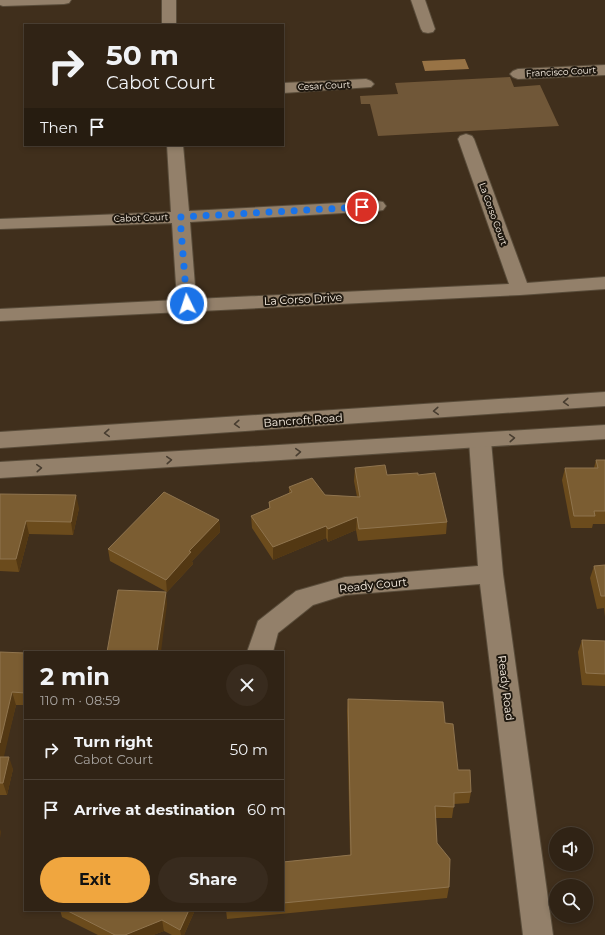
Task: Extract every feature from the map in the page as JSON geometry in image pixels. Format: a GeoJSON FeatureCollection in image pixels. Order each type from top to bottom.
{"type":"FeatureCollection","features":[{"type":"Feature","properties":{"kind":"street"},"geometry":{"type":"LineString","coordinates":[[3,2],[64,0]]}},
{"type":"Feature","properties":{"kind":"street"},"geometry":{"type":"LineString","coordinates":[[168,0],[169,24]]}},
{"type":"Feature","properties":{"kind":"street"},"geometry":{"type":"LineString","coordinates":[[418,0],[428,29]]}},
{"type":"Feature","properties":{"kind":"street","name":"Francisco Court"},"geometry":{"type":"LineString","coordinates":[[518,74],[605,70]]}},
{"type":"Feature","properties":{"kind":"street","name":"Cesar Court"},"geometry":{"type":"LineString","coordinates":[[284,88],[366,84]]}},
{"type":"Feature","properties":{"kind":"street","name":"La Corso Court"},"geometry":{"type":"LineString","coordinates":[[466,139],[520,289]]}},
{"type":"Feature","properties":{"kind":"street"},"geometry":{"type":"LineString","coordinates":[[175,146],[187,304]]}},
{"type":"Feature","properties":{"kind":"street","name":"Cabot Court"},"geometry":{"type":"LineString","coordinates":[[0,224],[180,217],[377,206]]}},
{"type":"Feature","properties":{"kind":"street","name":"La Corso Drive"},"geometry":{"type":"LineString","coordinates":[[0,315],[187,304],[520,289],[605,283]]}},
{"type":"Feature","properties":{"kind":"street","name":"Bancroft Road"},"geometry":{"type":"LineString","coordinates":[[0,440],[605,399]]}},
{"type":"Feature","properties":{"kind":"street"},"geometry":{"type":"LineString","coordinates":[[0,470],[605,432]]}},
{"type":"Feature","properties":{"kind":"street","name":"Ready Road"},"geometry":{"type":"LineString","coordinates":[[480,441],[491,574],[538,935]]}},
{"type":"Feature","properties":{"kind":"street","name":"Ready Court"},"geometry":{"type":"LineString","coordinates":[[260,651],[267,628],[305,598],[345,586],[491,574]]}},
{"type":"Feature","properties":{"kind":"shaded area"},"geometry":{"type":"Polygon","coordinates":[[[465,59],[469,69],[425,71],[422,61],[465,59]]]}},
{"type":"Feature","properties":{"kind":"shaded area"},"geometry":{"type":"Polygon","coordinates":[[[510,77],[514,87],[540,85],[559,126],[378,136],[370,104],[361,104],[360,96],[398,94],[395,83],[510,77]]]}},
{"type":"Feature","properties":{"kind":"building"},"geometry":{"type":"Polygon","coordinates":[[[596,460],[605,460],[605,511],[594,511],[595,516],[574,516],[565,468],[598,468],[596,460]]]}},
{"type":"Feature","properties":{"kind":"building"},"geometry":{"type":"Polygon","coordinates":[[[385,465],[387,475],[418,473],[418,475],[435,473],[447,522],[359,529],[357,517],[328,529],[326,526],[273,547],[251,516],[270,508],[269,502],[292,492],[289,487],[312,478],[325,495],[360,497],[355,468],[385,465]]]}},
{"type":"Feature","properties":{"kind":"building"},"geometry":{"type":"Polygon","coordinates":[[[164,492],[219,520],[189,551],[191,552],[166,580],[108,549],[164,492]]]}},
{"type":"Feature","properties":{"kind":"building"},"geometry":{"type":"Polygon","coordinates":[[[0,494],[76,495],[71,522],[26,521],[16,559],[0,559],[0,494]]]}},
{"type":"Feature","properties":{"kind":"building"},"geometry":{"type":"Polygon","coordinates":[[[605,565],[605,596],[601,596],[594,566],[605,565]]]}},
{"type":"Feature","properties":{"kind":"building"},"geometry":{"type":"Polygon","coordinates":[[[118,590],[166,592],[157,651],[107,651],[118,590]]]}},
{"type":"Feature","properties":{"kind":"building"},"geometry":{"type":"Polygon","coordinates":[[[582,640],[605,641],[605,674],[586,673],[582,640]]]}},
{"type":"Feature","properties":{"kind":"building"},"geometry":{"type":"Polygon","coordinates":[[[0,652],[24,653],[24,693],[12,692],[0,743],[0,652]]]}},
{"type":"Feature","properties":{"kind":"building"},"geometry":{"type":"Polygon","coordinates":[[[348,699],[443,702],[445,723],[453,724],[458,770],[470,770],[471,792],[454,793],[454,807],[435,806],[437,843],[450,859],[449,887],[284,903],[284,862],[351,855],[348,699]]]}},
{"type":"Feature","properties":{"kind":"building"},"geometry":{"type":"Polygon","coordinates":[[[0,757],[9,757],[3,783],[0,783],[0,757]]]}},
{"type":"Feature","properties":{"kind":"building"},"geometry":{"type":"Polygon","coordinates":[[[68,911],[189,911],[180,930],[162,920],[125,935],[115,935],[68,911]]]}},
{"type":"Feature","properties":{"kind":"route"},"geometry":{"type":"LineString","coordinates":[[187,304],[180,217],[362,207]]}}]}
